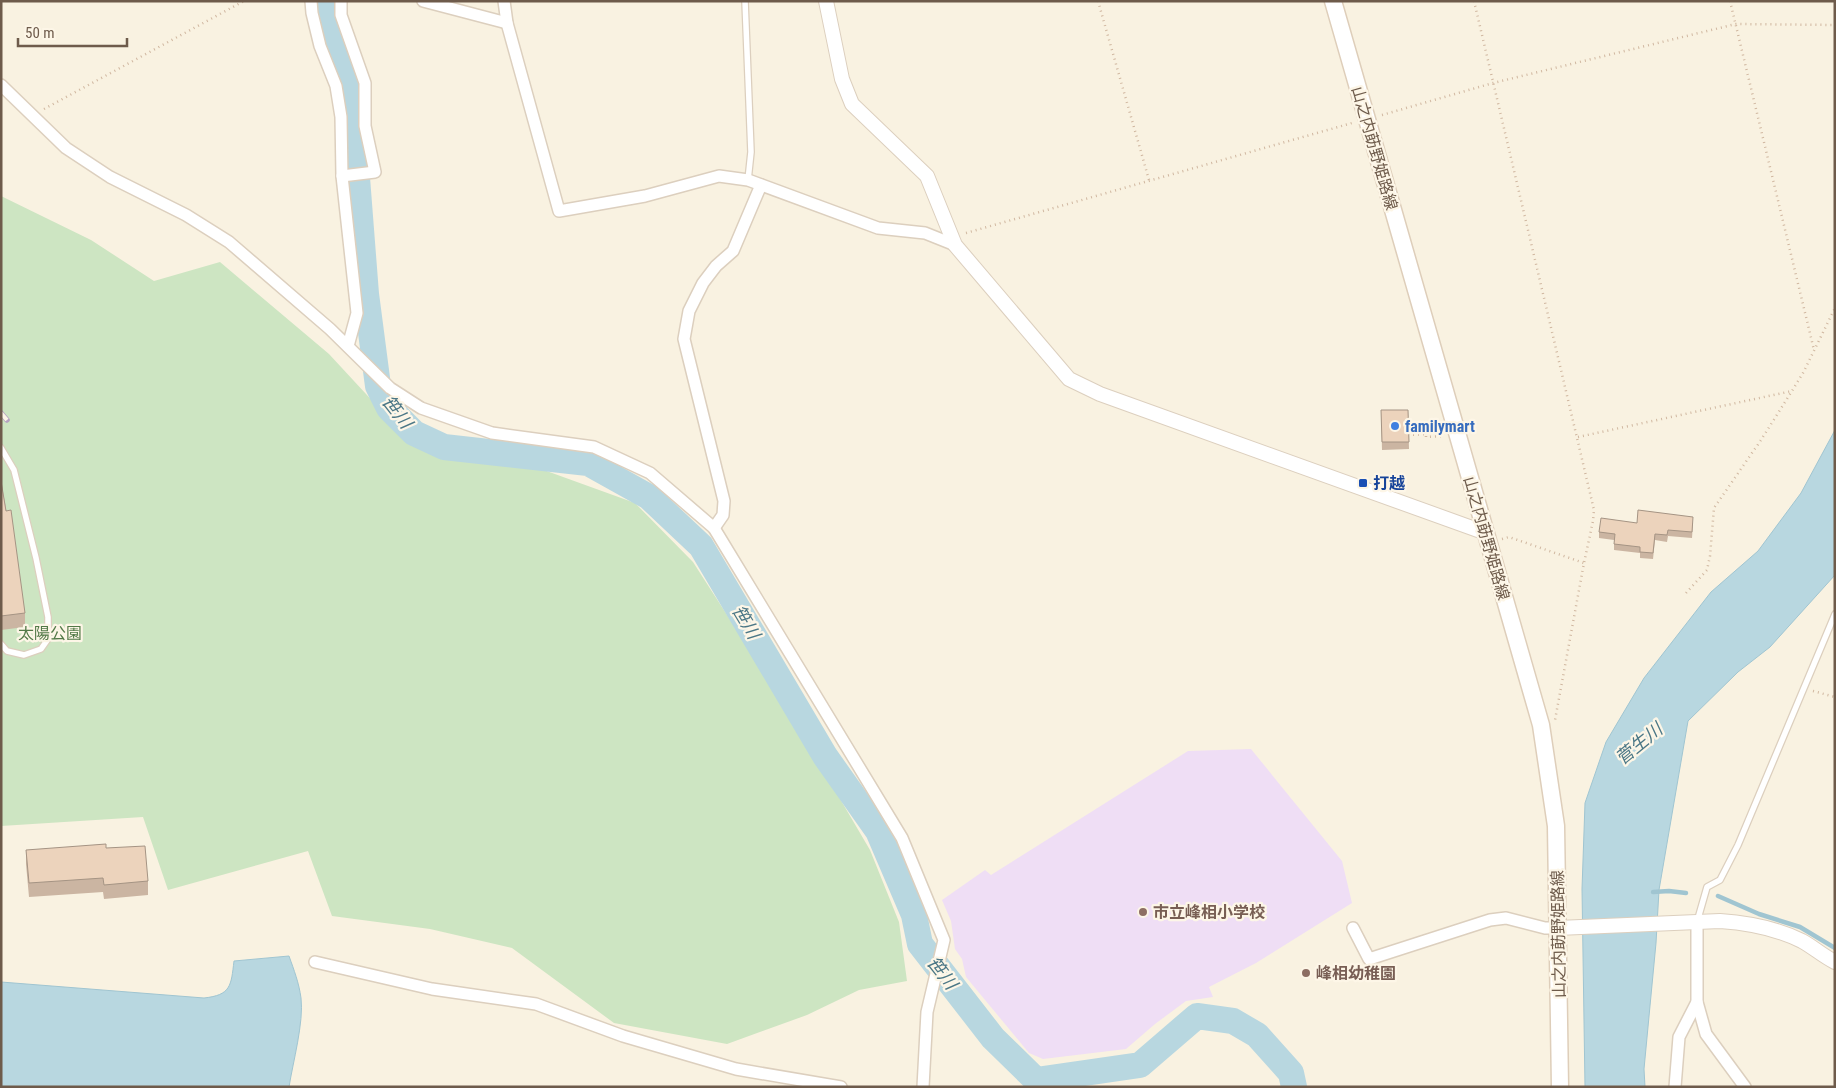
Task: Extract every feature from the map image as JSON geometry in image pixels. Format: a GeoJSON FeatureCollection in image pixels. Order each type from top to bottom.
{"type":"FeatureCollection","features":[{"type":"Feature","properties":{"kind":"main road","name":"山之内莇野姫路線"},"geometry":{"type":"LineString","coordinates":[[1333,1],[1542,725],[1556,826],[1560,1087]]}},
{"type":"Feature","properties":{"kind":"street"},"geometry":{"type":"LineString","coordinates":[[311,1],[320,46],[336,86],[340,117],[342,176],[357,313],[348,346]]}},
{"type":"Feature","properties":{"kind":"street"},"geometry":{"type":"LineString","coordinates":[[341,1],[341,15],[365,83],[365,126],[375,172],[342,176]]}},
{"type":"Feature","properties":{"kind":"street"},"geometry":{"type":"LineString","coordinates":[[424,1],[508,23]]}},
{"type":"Feature","properties":{"kind":"street"},"geometry":{"type":"LineString","coordinates":[[504,1],[508,23],[559,210],[645,196],[719,176],[748,180],[878,228],[925,233],[954,241]]}},
{"type":"Feature","properties":{"kind":"street"},"geometry":{"type":"LineString","coordinates":[[826,1],[842,80],[852,104],[927,176],[954,241],[1069,379],[1100,394],[1487,538]]}},
{"type":"Feature","properties":{"kind":"street"},"geometry":{"type":"LineString","coordinates":[[1,85],[66,148],[110,178],[186,215],[229,242],[348,346],[390,388],[421,408],[492,433],[594,447],[650,473],[714,528],[902,838],[944,940],[927,1012],[924,1086]]}},
{"type":"Feature","properties":{"kind":"street"},"geometry":{"type":"LineString","coordinates":[[714,528],[723,515],[724,501],[684,339],[689,312],[703,283],[716,266],[733,251],[761,185]]}},
{"type":"Feature","properties":{"kind":"street"},"geometry":{"type":"LineString","coordinates":[[1353,928],[1368,959],[1490,920],[1506,918],[1545,928],[1740,922],[1778,930],[1804,942],[1835,962]]}},
{"type":"Feature","properties":{"kind":"street"},"geometry":{"type":"LineString","coordinates":[[1692,922],[1697,1002],[1706,1034],[1744,1087]]}},
{"type":"Feature","properties":{"kind":"street"},"geometry":{"type":"LineString","coordinates":[[315,962],[432,989],[536,1004],[623,1036],[736,1068],[841,1087]]}},
{"type":"Feature","properties":{"kind":"street"},"geometry":{"type":"LineString","coordinates":[[1675,1087],[1679,1037],[1697,1002]]}},
{"type":"Feature","properties":{"kind":"lane"},"geometry":{"type":"LineString","coordinates":[[745,1],[751,152],[748,180]]}},
{"type":"Feature","properties":{"kind":"lane"},"geometry":{"type":"LineString","coordinates":[[1,448],[14,470],[36,558],[48,624],[48,639],[41,649],[24,655],[7,651],[1,644]]}},
{"type":"Feature","properties":{"kind":"lane"},"geometry":{"type":"LineString","coordinates":[[1692,922],[1707,887],[1720,880],[1738,845],[1835,614]]}},
{"type":"Feature","properties":{"kind":"path"},"geometry":{"type":"LineString","coordinates":[[32,116],[244,1]]}},
{"type":"Feature","properties":{"kind":"path"},"geometry":{"type":"LineString","coordinates":[[1098,1],[1148,180]]}},
{"type":"Feature","properties":{"kind":"path"},"geometry":{"type":"LineString","coordinates":[[1474,1],[1594,510],[1555,722]]}},
{"type":"Feature","properties":{"kind":"path"},"geometry":{"type":"LineString","coordinates":[[1730,1],[1814,350]]}},
{"type":"Feature","properties":{"kind":"path"},"geometry":{"type":"LineString","coordinates":[[954,241],[1148,180],[1493,83],[1736,24],[1835,25]]}},
{"type":"Feature","properties":{"kind":"path"},"geometry":{"type":"LineString","coordinates":[[1686,593],[1707,570],[1714,508],[1792,391],[1835,308]]}},
{"type":"Feature","properties":{"kind":"path"},"geometry":{"type":"LineString","coordinates":[[1578,437],[1792,391]]}},
{"type":"Feature","properties":{"kind":"path"},"geometry":{"type":"LineString","coordinates":[[1408,435],[1426,434],[1426,437],[1447,436]]}},
{"type":"Feature","properties":{"kind":"path"},"geometry":{"type":"LineString","coordinates":[[1487,538],[1509,537],[1584,563]]}},
{"type":"Feature","properties":{"kind":"path"},"geometry":{"type":"LineString","coordinates":[[1804,689],[1835,697]]}},
{"type":"Feature","properties":{"kind":"shaded area","name":"市立峰相小学校"},"geometry":{"type":"Polygon","coordinates":[[[1251,749],[1342,861],[1352,903],[1256,963],[1209,987],[1213,997],[1186,1001],[1126,1049],[1043,1059],[1029,1053],[966,977],[962,959],[955,949],[951,921],[942,900],[985,870],[991,875],[1188,751],[1251,749]]]}},
{"type":"Feature","properties":{"kind":"green space","name":"太陽公園"},"geometry":{"type":"Polygon","coordinates":[[[1,196],[91,240],[154,281],[220,262],[329,354],[391,421],[453,456],[530,465],[635,503],[693,562],[788,710],[870,850],[899,922],[907,981],[859,990],[807,1015],[727,1044],[614,1023],[512,948],[430,929],[332,916],[308,851],[168,890],[143,817],[1,826],[1,196]]]}},
{"type":"Feature","properties":{"kind":"water","name":"菅生川"},"geometry":{"type":"Polygon","coordinates":[[[1835,430],[1835,575],[1770,647],[1738,672],[1688,721],[1659,890],[1644,1069],[1645,1087],[1585,1087],[1582,889],[1585,803],[1606,742],[1644,678],[1711,592],[1758,551],[1801,493],[1835,430]]]}},
{"type":"Feature","properties":{"kind":"water"},"geometry":{"type":"Polygon","coordinates":[[[289,956],[299,987],[302,1008],[300,1030],[289,1087],[1,1087],[1,982],[204,998],[213,997],[225,992],[232,977],[234,961],[289,956]]]}},
{"type":"Feature","properties":{"kind":"building","name":"familymart"},"geometry":{"type":"Polygon","coordinates":[[[1381,410],[1408,410],[1409,442],[1382,442],[1381,410]]]}},
{"type":"Feature","properties":{"kind":"building"},"geometry":{"type":"Polygon","coordinates":[[[1,481],[6,511],[11,510],[25,613],[1,616],[1,481]]]}},
{"type":"Feature","properties":{"kind":"building"},"geometry":{"type":"Polygon","coordinates":[[[1638,510],[1693,517],[1692,532],[1668,530],[1667,535],[1655,534],[1653,553],[1640,552],[1640,547],[1614,544],[1615,534],[1599,532],[1601,518],[1637,523],[1638,510]]]}},
{"type":"Feature","properties":{"kind":"building"},"geometry":{"type":"Polygon","coordinates":[[[106,844],[106,848],[145,846],[148,881],[104,885],[103,878],[29,883],[26,850],[106,844]]]}},
{"type":"Feature","properties":{"kind":"waterway","name":"笹川"},"geometry":{"type":"LineString","coordinates":[[326,1],[328,36],[351,100],[366,294],[378,386],[389,408],[414,433],[444,447],[588,463],[649,497],[701,546],[825,756],[878,831],[914,915],[920,944],[993,1038],[1036,1080],[1140,1065],[1197,1016],[1233,1021],[1257,1035],[1291,1073],[1294,1087]]}},
{"type":"Feature","properties":{"kind":"waterway"},"geometry":{"type":"LineString","coordinates":[[1653,892],[1686,893]]}},
{"type":"Feature","properties":{"kind":"waterway"},"geometry":{"type":"LineString","coordinates":[[1718,896],[1759,914],[1800,927],[1835,948]]}},
{"type":"Feature","properties":{"kind":"railway"},"geometry":{"type":"LineString","coordinates":[[1,413],[7,420]]}},
{"type":"Feature","properties":{"kind":"place","name":"familymart"},"geometry":{"type":"Point","coordinates":[1395,426]}},
{"type":"Feature","properties":{"kind":"place","name":"打越"},"geometry":{"type":"Point","coordinates":[1363,483]}},
{"type":"Feature","properties":{"kind":"place","name":"市立峰相小学校"},"geometry":{"type":"Point","coordinates":[1143,912]}},
{"type":"Feature","properties":{"kind":"place","name":"峰相幼稚園"},"geometry":{"type":"Point","coordinates":[1306,973]}}]}
